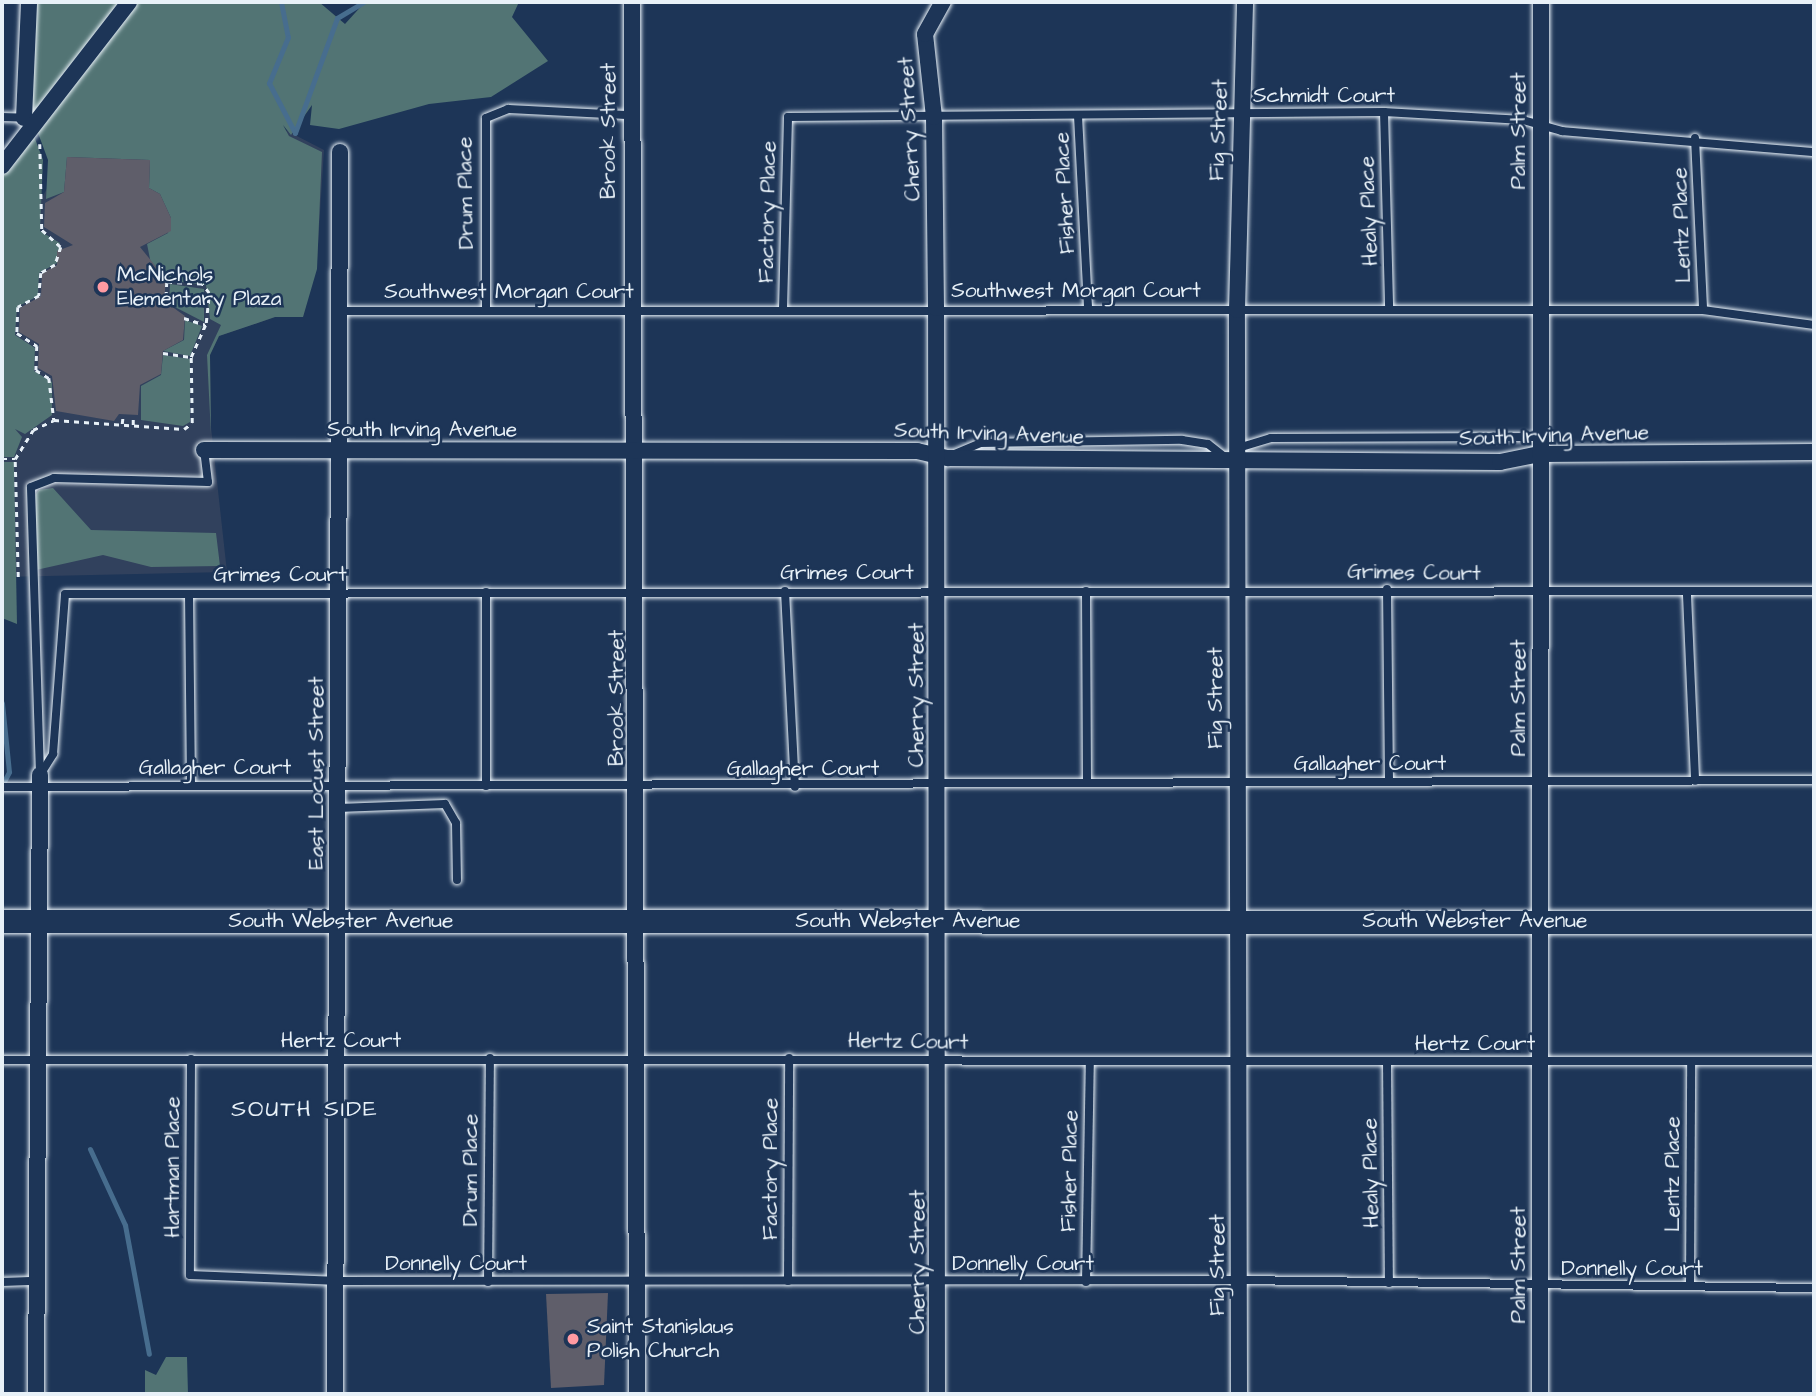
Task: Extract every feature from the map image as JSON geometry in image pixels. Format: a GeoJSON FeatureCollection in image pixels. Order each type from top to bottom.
{"type":"FeatureCollection","features":[{"type":"Feature","properties":{"kind":"street"},"geometry":{"type":"LineString","coordinates":[[29,2],[30,120]]}},
{"type":"Feature","properties":{"kind":"street"},"geometry":{"type":"LineString","coordinates":[[2,166],[30,120],[129,2]]}},
{"type":"Feature","properties":{"kind":"street","name":"Brook Street"},"geometry":{"type":"LineString","coordinates":[[632,2],[628,115],[638,592],[640,1058],[637,1394]]}},
{"type":"Feature","properties":{"kind":"street","name":"Cherry Street"},"geometry":{"type":"LineString","coordinates":[[937,1394],[940,1282],[938,591],[943,457],[936,308],[934,117],[925,34],[943,2]]}},
{"type":"Feature","properties":{"kind":"street","name":"Fig Street"},"geometry":{"type":"LineString","coordinates":[[1239,1394],[1238,590],[1235,456],[1239,114],[1245,2]]}},
{"type":"Feature","properties":{"kind":"street","name":"Palm Street"},"geometry":{"type":"LineString","coordinates":[[1540,1394],[1541,2]]}},
{"type":"Feature","properties":{"kind":"street","name":"East Locust Street"},"geometry":{"type":"LineString","coordinates":[[335,1394],[339,1058],[336,311],[340,152]]}},
{"type":"Feature","properties":{"kind":"street","name":"South Irving Avenue"},"geometry":{"type":"LineString","coordinates":[[204,450],[917,451],[943,457],[1235,456],[1500,462],[1540,454],[1814,452]]}},
{"type":"Feature","properties":{"kind":"street"},"geometry":{"type":"LineString","coordinates":[[35,783],[41,920],[36,1394]]}},
{"type":"Feature","properties":{"kind":"street","name":"South Webster Avenue"},"geometry":{"type":"LineString","coordinates":[[2,921],[1814,922]]}},
{"type":"Feature","properties":{"kind":"lane","name":"Drum Place"},"geometry":{"type":"LineString","coordinates":[[486,309],[486,118],[508,109],[628,115]]}},
{"type":"Feature","properties":{"kind":"lane","name":"Schmidt Court"},"geometry":{"type":"LineString","coordinates":[[788,117],[1384,112],[1540,124],[1562,131],[1695,138],[1814,152]]}},
{"type":"Feature","properties":{"kind":"lane","name":"Healy Place"},"geometry":{"type":"LineString","coordinates":[[1384,112],[1389,308]]}},
{"type":"Feature","properties":{"kind":"lane","name":"Fisher Place"},"geometry":{"type":"LineString","coordinates":[[1079,116],[1088,310]]}},
{"type":"Feature","properties":{"kind":"lane"},"geometry":{"type":"LineString","coordinates":[[2,117],[30,120]]}},
{"type":"Feature","properties":{"kind":"lane","name":"Factory Place"},"geometry":{"type":"LineString","coordinates":[[783,309],[788,117]]}},
{"type":"Feature","properties":{"kind":"lane","name":"Lentz Place"},"geometry":{"type":"LineString","coordinates":[[1695,138],[1703,310]]}},
{"type":"Feature","properties":{"kind":"lane","name":"Southwest Morgan Court"},"geometry":{"type":"LineString","coordinates":[[336,311],[1389,308],[1540,314],[1703,310],[1814,325]]}},
{"type":"Feature","properties":{"kind":"lane"},"geometry":{"type":"LineString","coordinates":[[1235,456],[1271,438],[1402,440],[1540,437]]}},
{"type":"Feature","properties":{"kind":"lane"},"geometry":{"type":"LineString","coordinates":[[1402,440],[1403,461]]}},
{"type":"Feature","properties":{"kind":"lane"},"geometry":{"type":"LineString","coordinates":[[35,783],[31,487],[54,478],[208,482],[204,450]]}},
{"type":"Feature","properties":{"kind":"lane"},"geometry":{"type":"LineString","coordinates":[[1387,589],[1389,782]]}},
{"type":"Feature","properties":{"kind":"lane","name":"Grimes Court"},"geometry":{"type":"LineString","coordinates":[[35,783],[53,754],[65,594],[1387,589],[1687,595],[1814,591]]}},
{"type":"Feature","properties":{"kind":"lane"},"geometry":{"type":"LineString","coordinates":[[785,591],[795,787]]}},
{"type":"Feature","properties":{"kind":"lane"},"geometry":{"type":"LineString","coordinates":[[1086,591],[1087,783]]}},
{"type":"Feature","properties":{"kind":"lane"},"geometry":{"type":"LineString","coordinates":[[486,592],[486,786]]}},
{"type":"Feature","properties":{"kind":"lane"},"geometry":{"type":"LineString","coordinates":[[189,594],[191,786]]}},
{"type":"Feature","properties":{"kind":"lane"},"geometry":{"type":"LineString","coordinates":[[1687,595],[1695,781]]}},
{"type":"Feature","properties":{"kind":"lane","name":"Gallagher Court"},"geometry":{"type":"LineString","coordinates":[[2,787],[35,783],[191,786],[937,788],[1087,783],[1814,780]]}},
{"type":"Feature","properties":{"kind":"lane"},"geometry":{"type":"LineString","coordinates":[[338,808],[445,804],[456,822],[457,880]]}},
{"type":"Feature","properties":{"kind":"lane","name":"Hertz Court"},"geometry":{"type":"LineString","coordinates":[[2,1060],[789,1058],[1090,1062],[1239,1057],[1387,1062],[1814,1061]]}},
{"type":"Feature","properties":{"kind":"lane","name":"Drum Place"},"geometry":{"type":"LineString","coordinates":[[488,1282],[490,1058]]}},
{"type":"Feature","properties":{"kind":"lane","name":"Factory Place"},"geometry":{"type":"LineString","coordinates":[[788,1281],[789,1058]]}},
{"type":"Feature","properties":{"kind":"lane","name":"Hartman Place"},"geometry":{"type":"LineString","coordinates":[[190,1275],[191,1059]]}},
{"type":"Feature","properties":{"kind":"lane","name":"Fisher Place"},"geometry":{"type":"LineString","coordinates":[[1086,1282],[1090,1062]]}},
{"type":"Feature","properties":{"kind":"lane","name":"Healy Place"},"geometry":{"type":"LineString","coordinates":[[1387,1062],[1390,1283]]}},
{"type":"Feature","properties":{"kind":"lane","name":"Lentz Place"},"geometry":{"type":"LineString","coordinates":[[1690,1286],[1691,1062]]}},
{"type":"Feature","properties":{"kind":"lane","name":"Donnelly Court"},"geometry":{"type":"LineString","coordinates":[[190,1275],[338,1282],[1239,1280],[1814,1288]]}},
{"type":"Feature","properties":{"kind":"lane"},"geometry":{"type":"LineString","coordinates":[[2,1282],[38,1281]]}},
{"type":"Feature","properties":{"kind":"path"},"geometry":{"type":"LineString","coordinates":[[30,120],[44,155],[42,230],[61,247],[55,265],[40,273],[39,296],[18,307],[17,333],[37,346],[36,370],[49,378],[54,420]]}},
{"type":"Feature","properties":{"kind":"path"},"geometry":{"type":"LineString","coordinates":[[18,577],[15,459],[33,430],[54,420],[184,429],[192,423],[191,357],[205,325],[209,293],[201,284],[167,282],[166,303]]}},
{"type":"Feature","properties":{"kind":"path"},"geometry":{"type":"LineString","coordinates":[[184,318],[205,325]]}},
{"type":"Feature","properties":{"kind":"path"},"geometry":{"type":"LineString","coordinates":[[163,354],[191,357]]}},
{"type":"Feature","properties":{"kind":"path"},"geometry":{"type":"LineString","coordinates":[[122,425],[123,414]]}},
{"type":"Feature","properties":{"kind":"path"},"geometry":{"type":"LineString","coordinates":[[133,415],[133,426]]}},
{"type":"Feature","properties":{"kind":"path"},"geometry":{"type":"LineString","coordinates":[[2,459],[15,459]]}},
{"type":"Feature","properties":{"kind":"shaded area"},"geometry":{"type":"Polygon","coordinates":[[[264,119],[324,150],[317,261],[303,317],[275,317],[219,336],[210,355],[211,427],[227,572],[2,577],[2,305],[20,239],[75,136],[264,119]]]}},
{"type":"Feature","properties":{"kind":"green space"},"geometry":{"type":"Polygon","coordinates":[[[32,2],[122,2],[32,114],[32,2]]]}},
{"type":"Feature","properties":{"kind":"green space"},"geometry":{"type":"Polygon","coordinates":[[[132,2],[319,2],[345,24],[365,2],[519,2],[512,17],[548,61],[491,97],[429,104],[339,129],[310,125],[312,105],[291,135],[283,125],[289,136],[322,152],[317,269],[303,317],[275,317],[219,336],[210,355],[211,435],[207,355],[221,325],[210,319],[206,285],[166,280],[152,269],[147,244],[168,233],[171,218],[160,194],[149,188],[150,160],[67,157],[64,192],[46,199],[48,160],[34,122],[132,2]]]}},
{"type":"Feature","properties":{"kind":"green space"},"geometry":{"type":"Polygon","coordinates":[[[31,128],[43,160],[40,231],[60,243],[57,263],[39,273],[38,296],[17,307],[15,335],[35,348],[34,371],[52,382],[52,415],[25,434],[15,429],[22,437],[14,457],[2,457],[2,169],[31,128]]]}},
{"type":"Feature","properties":{"kind":"green space"},"geometry":{"type":"Polygon","coordinates":[[[170,284],[204,289],[204,322],[169,304],[170,284]]]}},
{"type":"Feature","properties":{"kind":"green space"},"geometry":{"type":"Polygon","coordinates":[[[185,320],[202,326],[190,356],[163,351],[184,340],[185,320]]]}},
{"type":"Feature","properties":{"kind":"green space"},"geometry":{"type":"Polygon","coordinates":[[[163,355],[190,359],[190,422],[183,426],[141,420],[141,386],[161,375],[163,355]]]}},
{"type":"Feature","properties":{"kind":"green space"},"geometry":{"type":"Polygon","coordinates":[[[2,462],[14,462],[17,624],[2,618],[2,462]]]}},
{"type":"Feature","properties":{"kind":"green space"},"geometry":{"type":"Polygon","coordinates":[[[53,488],[91,530],[216,533],[220,566],[151,567],[103,555],[36,570],[33,498],[39,490],[53,488]]]}},
{"type":"Feature","properties":{"kind":"green space"},"geometry":{"type":"Polygon","coordinates":[[[166,1357],[187,1357],[188,1394],[145,1394],[145,1370],[156,1375],[166,1357]]]}},
{"type":"Feature","properties":{"kind":"building","name":"McNichols Elementary Plaza"},"geometry":{"type":"Polygon","coordinates":[[[67,157],[150,160],[149,188],[160,194],[171,218],[171,231],[140,247],[166,279],[164,301],[185,316],[183,340],[163,351],[161,374],[140,385],[138,415],[119,414],[114,421],[56,411],[52,376],[38,368],[39,344],[19,332],[20,308],[41,296],[42,273],[57,265],[57,251],[73,245],[44,227],[45,203],[64,192],[67,157]]]}},
{"type":"Feature","properties":{"kind":"building"},"geometry":{"type":"Polygon","coordinates":[[[608,1293],[604,1385],[551,1388],[546,1294],[608,1293]]]}},
{"type":"Feature","properties":{"kind":"waterway"},"geometry":{"type":"LineString","coordinates":[[281,2],[288,37],[269,83],[295,133]]}},
{"type":"Feature","properties":{"kind":"waterway"},"geometry":{"type":"LineString","coordinates":[[295,133],[337,18],[364,2]]}},
{"type":"Feature","properties":{"kind":"waterway"},"geometry":{"type":"LineString","coordinates":[[2,703],[9,772],[2,785]]}},
{"type":"Feature","properties":{"kind":"waterway"},"geometry":{"type":"LineString","coordinates":[[90,1149],[125,1225],[149,1354]]}},
{"type":"Feature","properties":{"kind":"place","name":"McNichols Elementary Plaza"},"geometry":{"type":"Point","coordinates":[103,287]}},
{"type":"Feature","properties":{"kind":"place","name":"Saint Stanislaus Polish Church"},"geometry":{"type":"Point","coordinates":[573,1339]}},
{"type":"Feature","properties":{"kind":"district","name":"SOUTH SIDE"},"geometry":{"type":"Point","coordinates":[305,1109]}}]}
